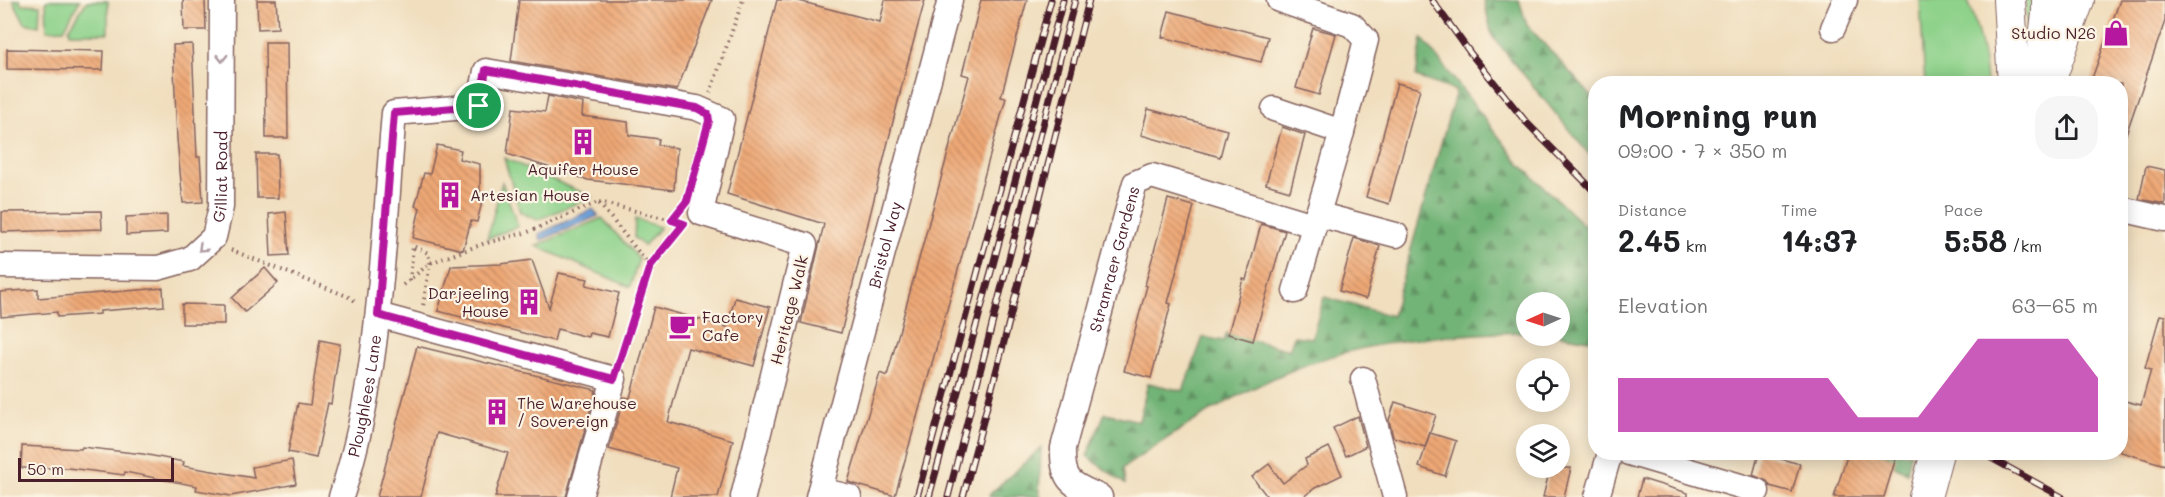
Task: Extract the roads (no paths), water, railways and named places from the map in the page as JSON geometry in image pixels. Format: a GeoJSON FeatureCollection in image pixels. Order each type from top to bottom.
{"type":"FeatureCollection","features":[{"type":"Feature","properties":{"kind":"main road"},"geometry":{"type":"LineString","coordinates":[[2009,0],[2014,76]]}},
{"type":"Feature","properties":{"kind":"main road"},"geometry":{"type":"LineString","coordinates":[[2040,76],[2048,0]]}},
{"type":"Feature","properties":{"kind":"main road"},"geometry":{"type":"LineString","coordinates":[[2051,76],[2078,0]]}},
{"type":"Feature","properties":{"kind":"street","name":"Gilliat Road"},"geometry":{"type":"LineString","coordinates":[[0,266],[158,268],[190,259],[214,237],[221,207],[222,0]]}},
{"type":"Feature","properties":{"kind":"street","name":"Bristol Way"},"geometry":{"type":"LineString","coordinates":[[849,497],[819,493],[950,0]]}},
{"type":"Feature","properties":{"kind":"street"},"geometry":{"type":"LineString","coordinates":[[1279,0],[1352,25],[1366,40],[1342,132],[1295,291]]}},
{"type":"Feature","properties":{"kind":"street"},"geometry":{"type":"LineString","coordinates":[[1833,28],[1845,0]]}},
{"type":"Feature","properties":{"kind":"street","name":"Heritage Walk"},"geometry":{"type":"LineString","coordinates":[[394,113],[479,106],[486,70],[703,111],[722,119],[701,213],[805,245],[743,497]]}},
{"type":"Feature","properties":{"kind":"street"},"geometry":{"type":"LineString","coordinates":[[1274,109],[1342,132]]}},
{"type":"Feature","properties":{"kind":"street","name":"Ploughlees Lane"},"geometry":{"type":"LineString","coordinates":[[341,497],[363,411],[378,315],[394,113]]}},
{"type":"Feature","properties":{"kind":"street","name":"Stranraer Gardens"},"geometry":{"type":"LineString","coordinates":[[1100,497],[1071,483],[1062,466],[1063,448],[1135,183],[1152,176],[1315,219]]}},
{"type":"Feature","properties":{"kind":"street"},"geometry":{"type":"LineString","coordinates":[[2128,210],[2165,219]]}},
{"type":"Feature","properties":{"kind":"street"},"geometry":{"type":"LineString","coordinates":[[1315,219],[1396,235]]}},
{"type":"Feature","properties":{"kind":"street"},"geometry":{"type":"LineString","coordinates":[[378,315],[614,379],[580,497]]}},
{"type":"Feature","properties":{"kind":"street"},"geometry":{"type":"LineString","coordinates":[[1362,379],[1395,497]]}},
{"type":"Feature","properties":{"kind":"street"},"geometry":{"type":"LineString","coordinates":[[1597,497],[1599,460]]}},
{"type":"Feature","properties":{"kind":"street"},"geometry":{"type":"LineString","coordinates":[[1653,460],[1757,491]]}},
{"type":"Feature","properties":{"kind":"water"},"geometry":{"type":"Polygon","coordinates":[[[593,209],[598,216],[541,240],[539,234],[593,209]]]}},
{"type":"Feature","properties":{"kind":"railway"},"geometry":{"type":"LineString","coordinates":[[917,497],[1051,0]]}},
{"type":"Feature","properties":{"kind":"railway"},"geometry":{"type":"LineString","coordinates":[[929,497],[1063,0]]}},
{"type":"Feature","properties":{"kind":"railway"},"geometry":{"type":"LineString","coordinates":[[948,497],[1075,0]]}},
{"type":"Feature","properties":{"kind":"railway"},"geometry":{"type":"LineString","coordinates":[[963,497],[1089,0]]}},
{"type":"Feature","properties":{"kind":"railway"},"geometry":{"type":"LineString","coordinates":[[1432,0],[1471,54],[1526,122],[1588,185]]}},
{"type":"Feature","properties":{"kind":"railway"},"geometry":{"type":"LineString","coordinates":[[1995,460],[2062,497]]}},
{"type":"Feature","properties":{"kind":"place","name":"Studio N26"},"geometry":{"type":"Point","coordinates":[2116,33]}},
{"type":"Feature","properties":{"kind":"place","name":"Aquifer House"},"geometry":{"type":"Point","coordinates":[583,142]}},
{"type":"Feature","properties":{"kind":"place","name":"Artesian House"},"geometry":{"type":"Point","coordinates":[450,195]}},
{"type":"Feature","properties":{"kind":"place","name":"Darjeeling House"},"geometry":{"type":"Point","coordinates":[529,302]}},
{"type":"Feature","properties":{"kind":"place","name":"Factory Cafe"},"geometry":{"type":"Point","coordinates":[682,326]}},
{"type":"Feature","properties":{"kind":"place","name":"The Warehouse / Sovereign"},"geometry":{"type":"Point","coordinates":[497,412]}}]}
